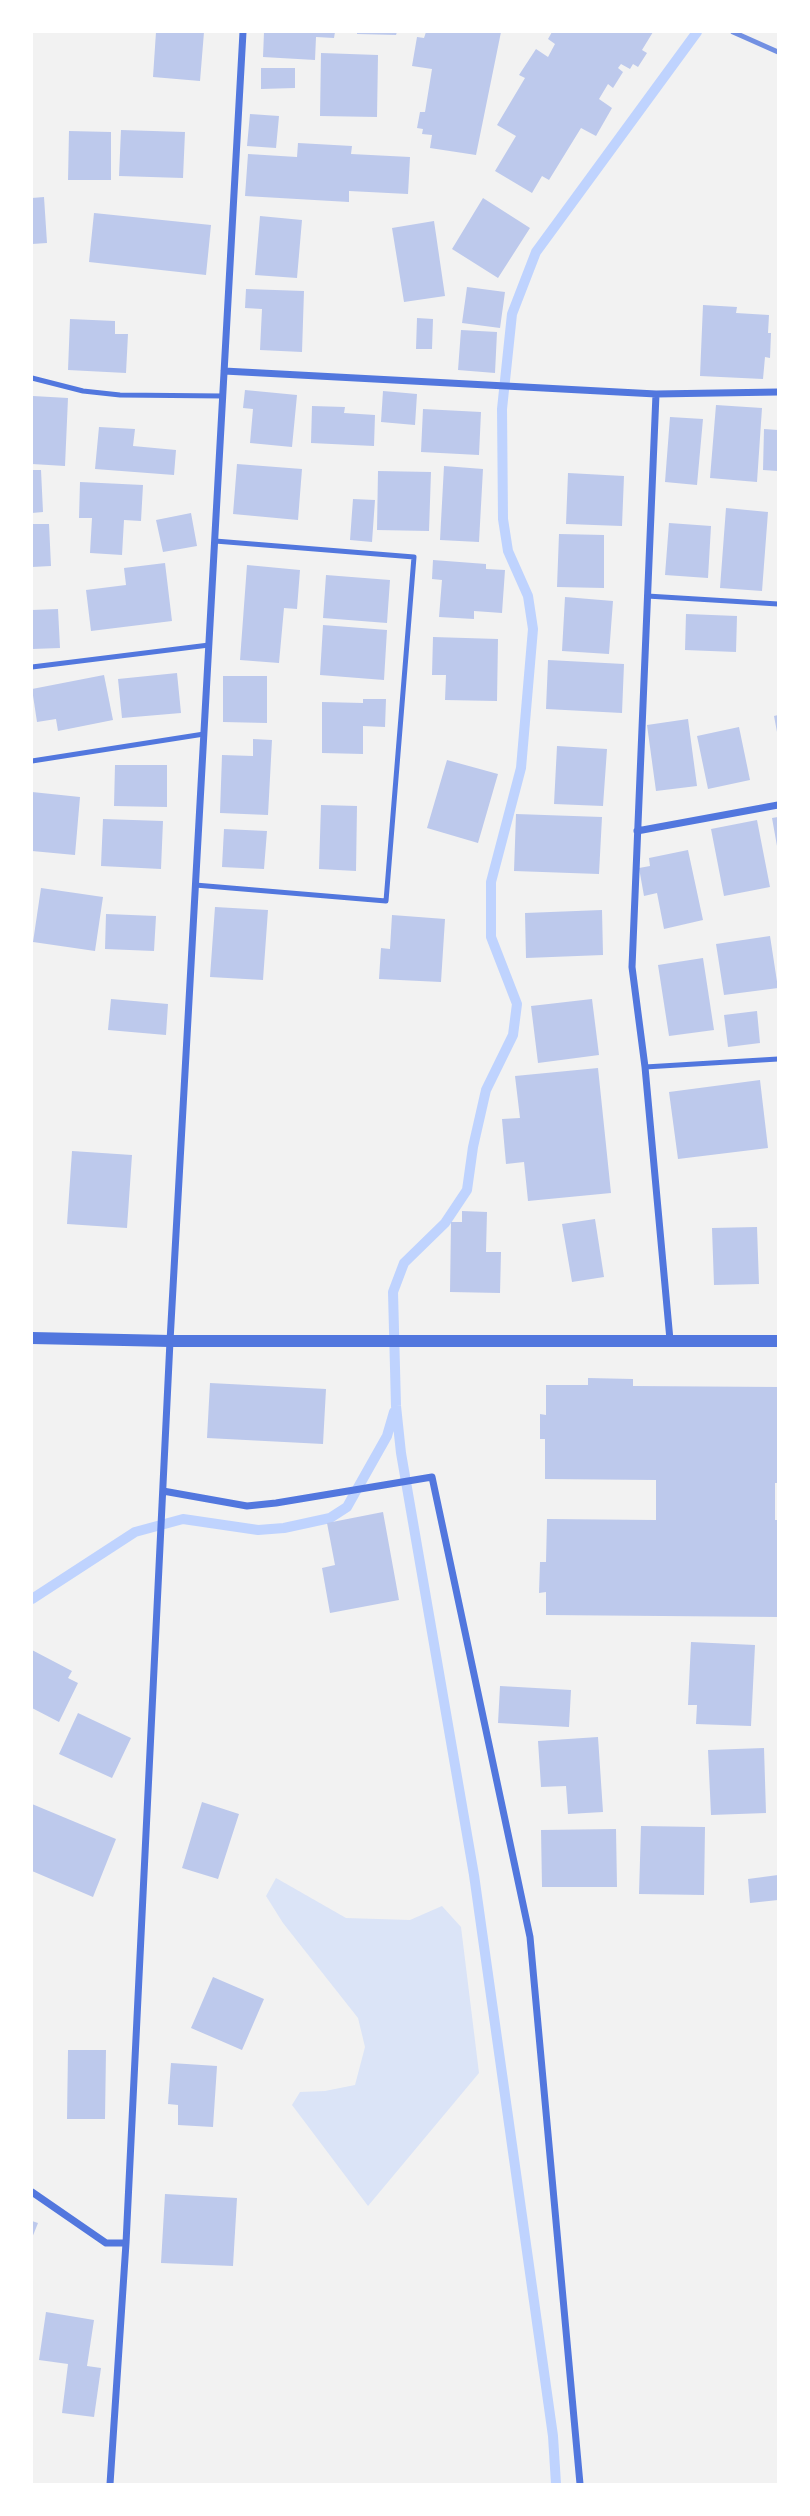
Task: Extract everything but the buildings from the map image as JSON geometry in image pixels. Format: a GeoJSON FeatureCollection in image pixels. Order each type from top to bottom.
{"type":"FeatureCollection","features":[{"type":"Feature","properties":{"kind":"street"},"geometry":{"type":"LineString","coordinates":[[110,2484],[126,2243],[170,1341],[243,32]]}},
{"type":"Feature","properties":{"kind":"street"},"geometry":{"type":"LineString","coordinates":[[224,371],[656,394],[779,392]]}},
{"type":"Feature","properties":{"kind":"street"},"geometry":{"type":"LineString","coordinates":[[656,394],[632,967],[645,1067],[670,1340]]}},
{"type":"Feature","properties":{"kind":"street"},"geometry":{"type":"LineString","coordinates":[[637,831],[779,805]]}},
{"type":"Feature","properties":{"kind":"street"},"geometry":{"type":"LineString","coordinates":[[32,1338],[170,1341],[779,1341]]}},
{"type":"Feature","properties":{"kind":"street"},"geometry":{"type":"LineString","coordinates":[[163,1491],[247,1506],[432,1477],[530,1937],[580,2484]]}},
{"type":"Feature","properties":{"kind":"street"},"geometry":{"type":"LineString","coordinates":[[32,2192],[106,2243],[126,2243]]}},
{"type":"Feature","properties":{"kind":"lane"},"geometry":{"type":"LineString","coordinates":[[32,378],[83,391],[120,395],[223,396]]}},
{"type":"Feature","properties":{"kind":"lane"},"geometry":{"type":"LineString","coordinates":[[195,885],[386,901],[414,557],[215,541]]}},
{"type":"Feature","properties":{"kind":"lane"},"geometry":{"type":"LineString","coordinates":[[648,596],[779,604]]}},
{"type":"Feature","properties":{"kind":"lane"},"geometry":{"type":"LineString","coordinates":[[32,667],[209,645]]}},
{"type":"Feature","properties":{"kind":"lane"},"geometry":{"type":"LineString","coordinates":[[32,761],[204,734]]}},
{"type":"Feature","properties":{"kind":"lane"},"geometry":{"type":"LineString","coordinates":[[645,1067],[779,1059]]}},
{"type":"Feature","properties":{"kind":"shaded area"},"geometry":{"type":"Polygon","coordinates":[[[276,1878],[346,1918],[410,1920],[442,1906],[461,1927],[479,2073],[368,2206],[292,2105],[300,2092],[325,2091],[355,2085],[365,2047],[358,2018],[283,1923],[266,1896],[276,1878]]]}},
{"type":"Feature","properties":{"kind":"waterway"},"geometry":{"type":"LineString","coordinates":[[556,2484],[553,2436],[474,1875],[401,1453],[396,1406],[393,1292],[404,1263],[445,1223],[467,1190],[473,1147],[486,1090],[513,1035],[517,1004],[491,937],[491,882],[521,768],[533,629],[528,596],[508,551],[503,519],[502,409],[512,314],[536,252],[697,32]]}},
{"type":"Feature","properties":{"kind":"waterway"},"geometry":{"type":"LineString","coordinates":[[32,1599],[135,1532],[183,1519],[258,1530],[284,1528],[330,1518],[347,1507],[387,1436],[394,1412]]}},
{"type":"Feature","properties":{"kind":"railway"},"geometry":{"type":"LineString","coordinates":[[733,32],[778,52]]}}]}
